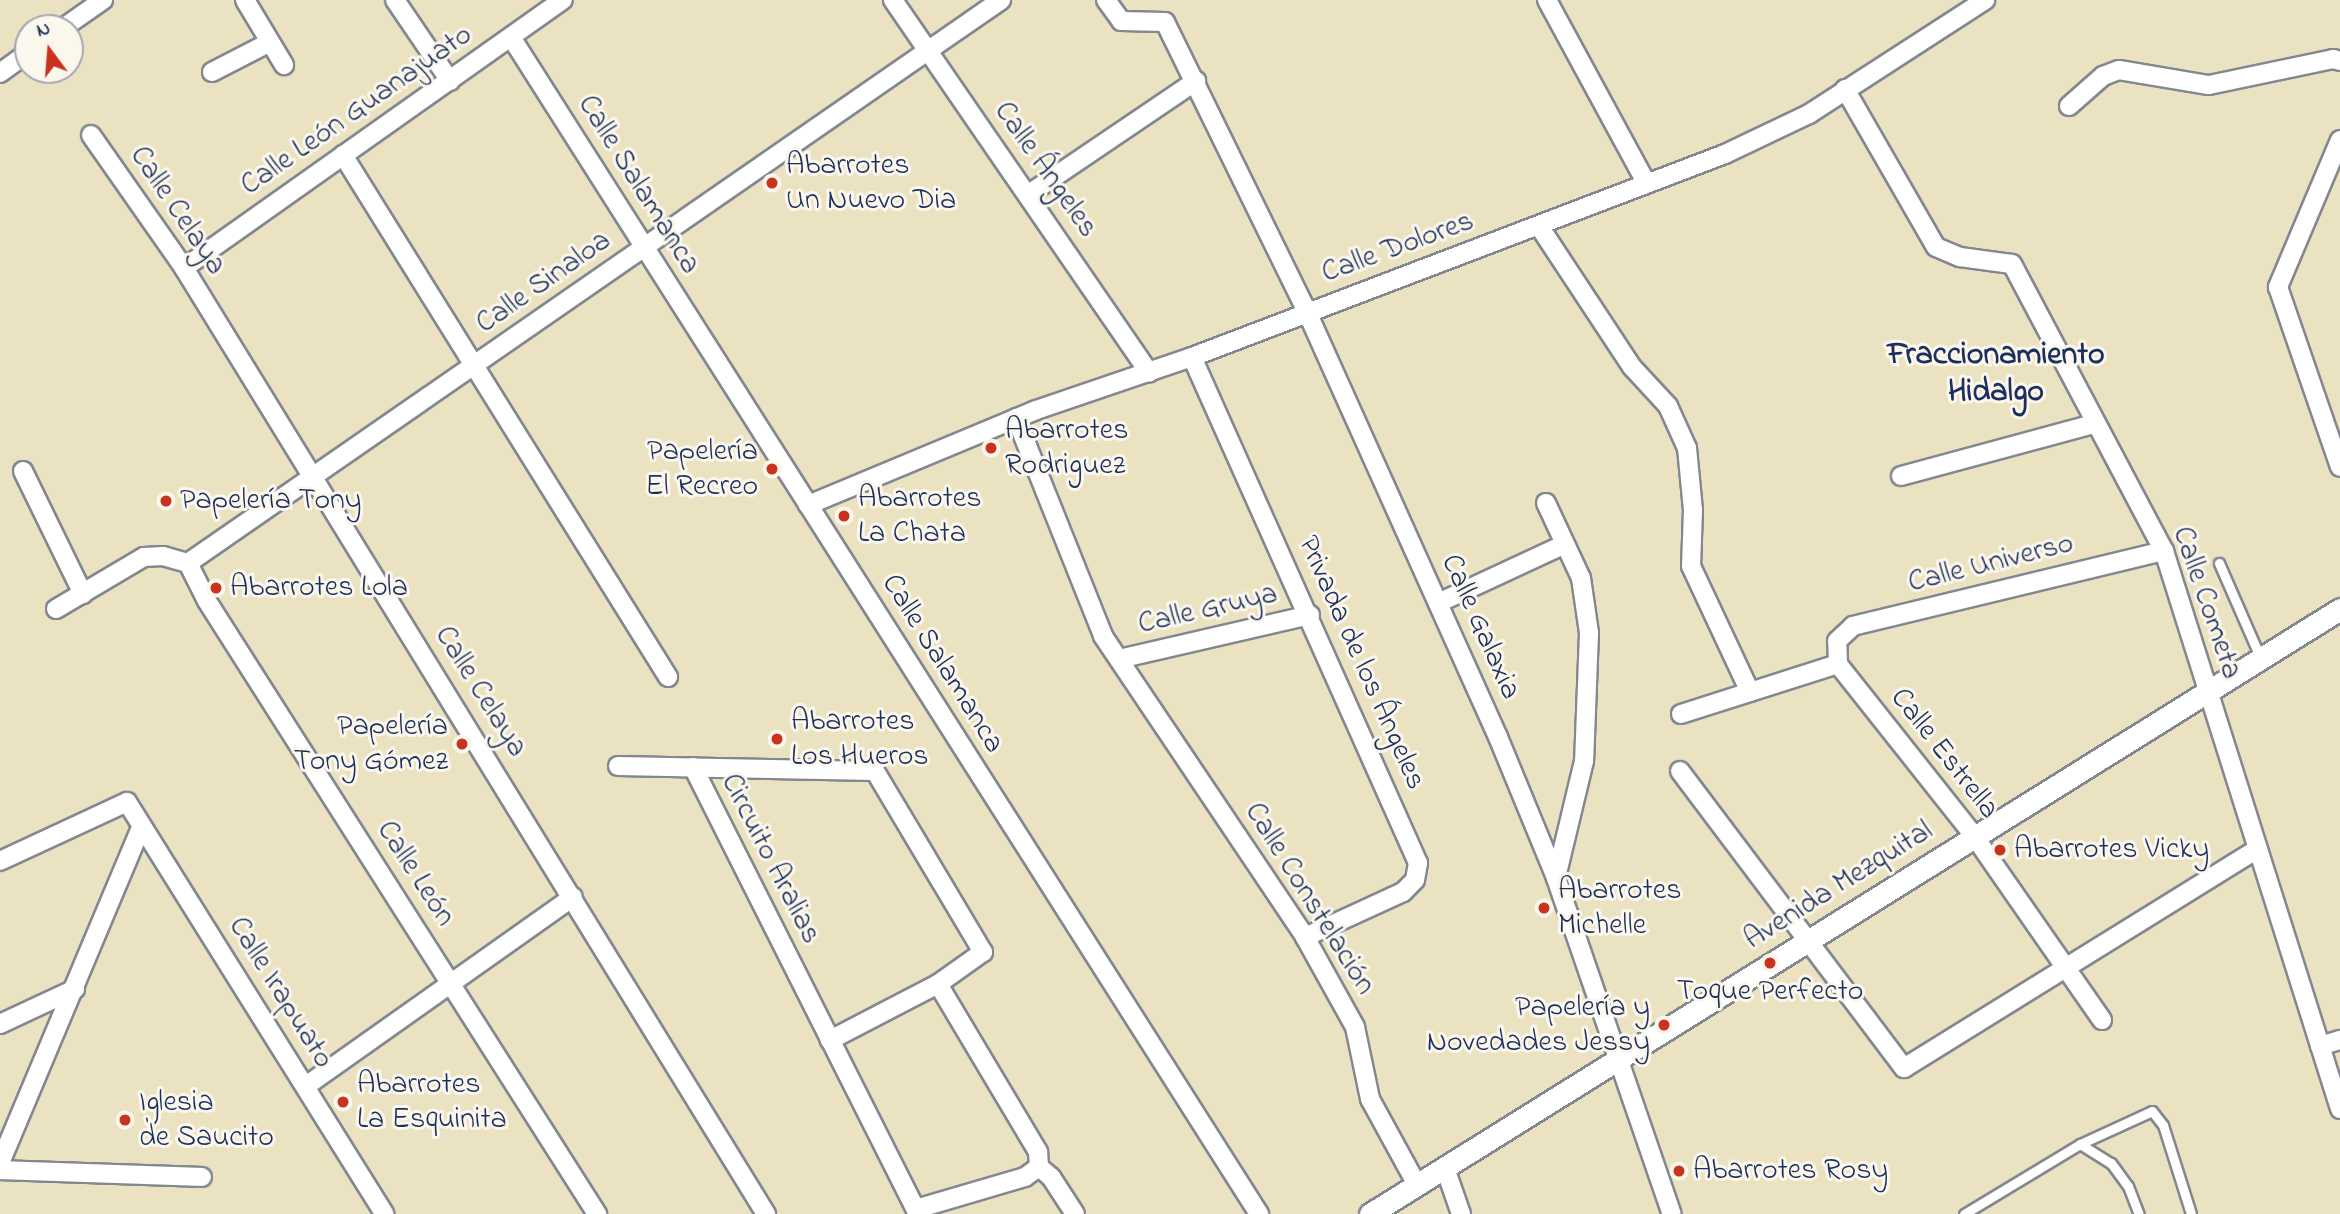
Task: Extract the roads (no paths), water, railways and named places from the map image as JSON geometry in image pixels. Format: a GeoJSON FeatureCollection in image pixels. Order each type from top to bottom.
{"type":"FeatureCollection","features":[{"type":"Feature","properties":{"kind":"street"},"geometry":{"type":"LineString","coordinates":[[83,14],[103,0]]}},
{"type":"Feature","properties":{"kind":"street"},"geometry":{"type":"LineString","coordinates":[[244,0],[284,65]]}},
{"type":"Feature","properties":{"kind":"street"},"geometry":{"type":"LineString","coordinates":[[395,0],[450,81]]}},
{"type":"Feature","properties":{"kind":"street","name":"Calle León Guanajuato"},"geometry":{"type":"LineString","coordinates":[[184,268],[563,0]]}},
{"type":"Feature","properties":{"kind":"street","name":"Calle Ángeles"},"geometry":{"type":"LineString","coordinates":[[893,0],[1149,372]]}},
{"type":"Feature","properties":{"kind":"street","name":"Calle Sinaloa"},"geometry":{"type":"LineString","coordinates":[[188,563],[315,479],[1001,0]]}},
{"type":"Feature","properties":{"kind":"street","name":"Calle Galaxia"},"geometry":{"type":"LineString","coordinates":[[1107,0],[1121,21],[1165,22],[1196,80],[1307,312],[1438,603],[1556,878],[1672,1214]]}},
{"type":"Feature","properties":{"kind":"street"},"geometry":{"type":"LineString","coordinates":[[1547,0],[1647,184]]}},
{"type":"Feature","properties":{"kind":"street","name":"Calle Dolores"},"geometry":{"type":"LineString","coordinates":[[808,505],[1016,418],[1192,357],[1647,184],[1809,114],[1985,0]]}},
{"type":"Feature","properties":{"kind":"street","name":"Calle Salamanca"},"geometry":{"type":"LineString","coordinates":[[511,37],[1259,1214]]}},
{"type":"Feature","properties":{"kind":"street"},"geometry":{"type":"LineString","coordinates":[[212,72],[270,42]]}},
{"type":"Feature","properties":{"kind":"street"},"geometry":{"type":"LineString","coordinates":[[2069,106],[2102,76],[2119,70],[2209,85],[2333,58],[2340,61]]}},
{"type":"Feature","properties":{"kind":"street"},"geometry":{"type":"LineString","coordinates":[[1028,194],[1196,80]]}},
{"type":"Feature","properties":{"kind":"street","name":"Calle Cometa"},"geometry":{"type":"LineString","coordinates":[[1845,89],[1936,247],[1960,257],[2012,264],[2094,425],[2164,551],[2340,1109]]}},
{"type":"Feature","properties":{"kind":"street","name":"Calle Celaya"},"geometry":{"type":"LineString","coordinates":[[91,135],[184,268],[766,1214]]}},
{"type":"Feature","properties":{"kind":"street"},"geometry":{"type":"LineString","coordinates":[[2340,140],[2278,287],[2340,467]]}},
{"type":"Feature","properties":{"kind":"street"},"geometry":{"type":"LineString","coordinates":[[343,155],[668,677]]}},
{"type":"Feature","properties":{"kind":"street"},"geometry":{"type":"LineString","coordinates":[[1539,226],[1632,367],[1668,406],[1687,448],[1693,510],[1691,566],[1750,692]]}},
{"type":"Feature","properties":{"kind":"street","name":"Privada de los Ángeles"},"geometry":{"type":"LineString","coordinates":[[1192,357],[1310,615],[1418,863],[1415,880],[1403,892],[1305,937]]}},
{"type":"Feature","properties":{"kind":"street","name":"Calle Constelación"},"geometry":{"type":"LineString","coordinates":[[1016,418],[1103,636],[1305,937],[1355,1027],[1370,1099],[1417,1185]]}},
{"type":"Feature","properties":{"kind":"street"},"geometry":{"type":"LineString","coordinates":[[1901,476],[2094,425]]}},
{"type":"Feature","properties":{"kind":"street"},"geometry":{"type":"LineString","coordinates":[[23,471],[83,594]]}},
{"type":"Feature","properties":{"kind":"street"},"geometry":{"type":"LineString","coordinates":[[1546,503],[1563,545],[1581,578],[1589,633],[1584,761],[1556,878]]}},
{"type":"Feature","properties":{"kind":"street"},"geometry":{"type":"LineString","coordinates":[[1438,603],[1563,545]]}},
{"type":"Feature","properties":{"kind":"street","name":"Calle Universo"},"geometry":{"type":"LineString","coordinates":[[1838,664],[1837,641],[1853,626],[2164,551]]}},
{"type":"Feature","properties":{"kind":"street"},"geometry":{"type":"LineString","coordinates":[[56,609],[144,557],[163,556],[188,563]]}},
{"type":"Feature","properties":{"kind":"street","name":"Calle León"},"geometry":{"type":"LineString","coordinates":[[188,563],[207,601],[597,1214]]}},
{"type":"Feature","properties":{"kind":"street","name":"Avenida Mezquital"},"geometry":{"type":"LineString","coordinates":[[1370,1214],[2340,609]]}},
{"type":"Feature","properties":{"kind":"street","name":"Calle Gruya"},"geometry":{"type":"LineString","coordinates":[[1119,659],[1310,615]]}},
{"type":"Feature","properties":{"kind":"street"},"geometry":{"type":"LineString","coordinates":[[1681,714],[1838,664]]}},
{"type":"Feature","properties":{"kind":"street","name":"Calle Estrella"},"geometry":{"type":"LineString","coordinates":[[1838,664],[1975,837],[2102,1020]]}},
{"type":"Feature","properties":{"kind":"street"},"geometry":{"type":"LineString","coordinates":[[618,766],[693,767]]}},
{"type":"Feature","properties":{"kind":"street","name":"Circuito Aralias"},"geometry":{"type":"LineString","coordinates":[[830,1040],[938,984],[983,953],[875,771],[693,767],[830,1040],[917,1212],[1025,1177],[1039,1167]]}},
{"type":"Feature","properties":{"kind":"street"},"geometry":{"type":"LineString","coordinates":[[1680,771],[1904,1068],[2258,849]]}},
{"type":"Feature","properties":{"kind":"street","name":"Calle Irapuato"},"geometry":{"type":"LineString","coordinates":[[0,861],[127,802],[384,1214]]}},
{"type":"Feature","properties":{"kind":"street"},"geometry":{"type":"LineString","coordinates":[[0,1163],[141,827]]}},
{"type":"Feature","properties":{"kind":"street"},"geometry":{"type":"LineString","coordinates":[[306,1086],[573,897]]}},
{"type":"Feature","properties":{"kind":"street"},"geometry":{"type":"LineString","coordinates":[[938,984],[1038,1152],[1039,1167],[1051,1177],[1075,1214]]}},
{"type":"Feature","properties":{"kind":"street"},"geometry":{"type":"LineString","coordinates":[[0,1024],[75,989]]}},
{"type":"Feature","properties":{"kind":"street"},"geometry":{"type":"LineString","coordinates":[[2320,1045],[2340,1040]]}},
{"type":"Feature","properties":{"kind":"street"},"geometry":{"type":"LineString","coordinates":[[1445,1168],[1461,1214]]}},
{"type":"Feature","properties":{"kind":"street"},"geometry":{"type":"LineString","coordinates":[[0,1170],[202,1177]]}},
{"type":"Feature","properties":{"kind":"lane"},"geometry":{"type":"LineString","coordinates":[[2219,563],[2260,659]]}},
{"type":"Feature","properties":{"kind":"lane"},"geometry":{"type":"LineString","coordinates":[[1964,1214],[2080,1144],[2144,1112],[2160,1115],[2190,1214]]}},
{"type":"Feature","properties":{"kind":"lane"},"geometry":{"type":"LineString","coordinates":[[2080,1144],[2111,1163],[2128,1186],[2139,1214]]}},
{"type":"Feature","properties":{"kind":"place","name":"Abarrotes Un Nuevo Dia"},"geometry":{"type":"Point","coordinates":[772,183]}},
{"type":"Feature","properties":{"kind":"place","name":"Abarrotes Rodriguez"},"geometry":{"type":"Point","coordinates":[991,448]}},
{"type":"Feature","properties":{"kind":"place","name":"Papelería El Recreo"},"geometry":{"type":"Point","coordinates":[772,469]}},
{"type":"Feature","properties":{"kind":"place","name":"Papelería Tony"},"geometry":{"type":"Point","coordinates":[166,501]}},
{"type":"Feature","properties":{"kind":"place","name":"Abarrotes La Chata"},"geometry":{"type":"Point","coordinates":[844,516]}},
{"type":"Feature","properties":{"kind":"place","name":"Abarrotes Lola"},"geometry":{"type":"Point","coordinates":[216,588]}},
{"type":"Feature","properties":{"kind":"place","name":"Abarrotes Los Hueros"},"geometry":{"type":"Point","coordinates":[777,739]}},
{"type":"Feature","properties":{"kind":"place","name":"Papelería Tony Gómez"},"geometry":{"type":"Point","coordinates":[462,744]}},
{"type":"Feature","properties":{"kind":"place","name":"Abarrotes Vicky"},"geometry":{"type":"Point","coordinates":[2000,850]}},
{"type":"Feature","properties":{"kind":"place","name":"Abarrotes Michelle"},"geometry":{"type":"Point","coordinates":[1544,908]}},
{"type":"Feature","properties":{"kind":"place","name":"Toque Perfecto"},"geometry":{"type":"Point","coordinates":[1770,963]}},
{"type":"Feature","properties":{"kind":"place","name":"Papelería y Novedades Jessy"},"geometry":{"type":"Point","coordinates":[1664,1025]}},
{"type":"Feature","properties":{"kind":"place","name":"Abarrotes La Esquinita"},"geometry":{"type":"Point","coordinates":[343,1102]}},
{"type":"Feature","properties":{"kind":"place","name":"Iglesia de Saucito"},"geometry":{"type":"Point","coordinates":[125,1120]}},
{"type":"Feature","properties":{"kind":"place","name":"Abarrotes Rosy"},"geometry":{"type":"Point","coordinates":[1679,1171]}},
{"type":"Feature","properties":{"kind":"district","name":"Fraccionamiento Hidalgo"},"geometry":{"type":"Point","coordinates":[1996,376]}}]}
